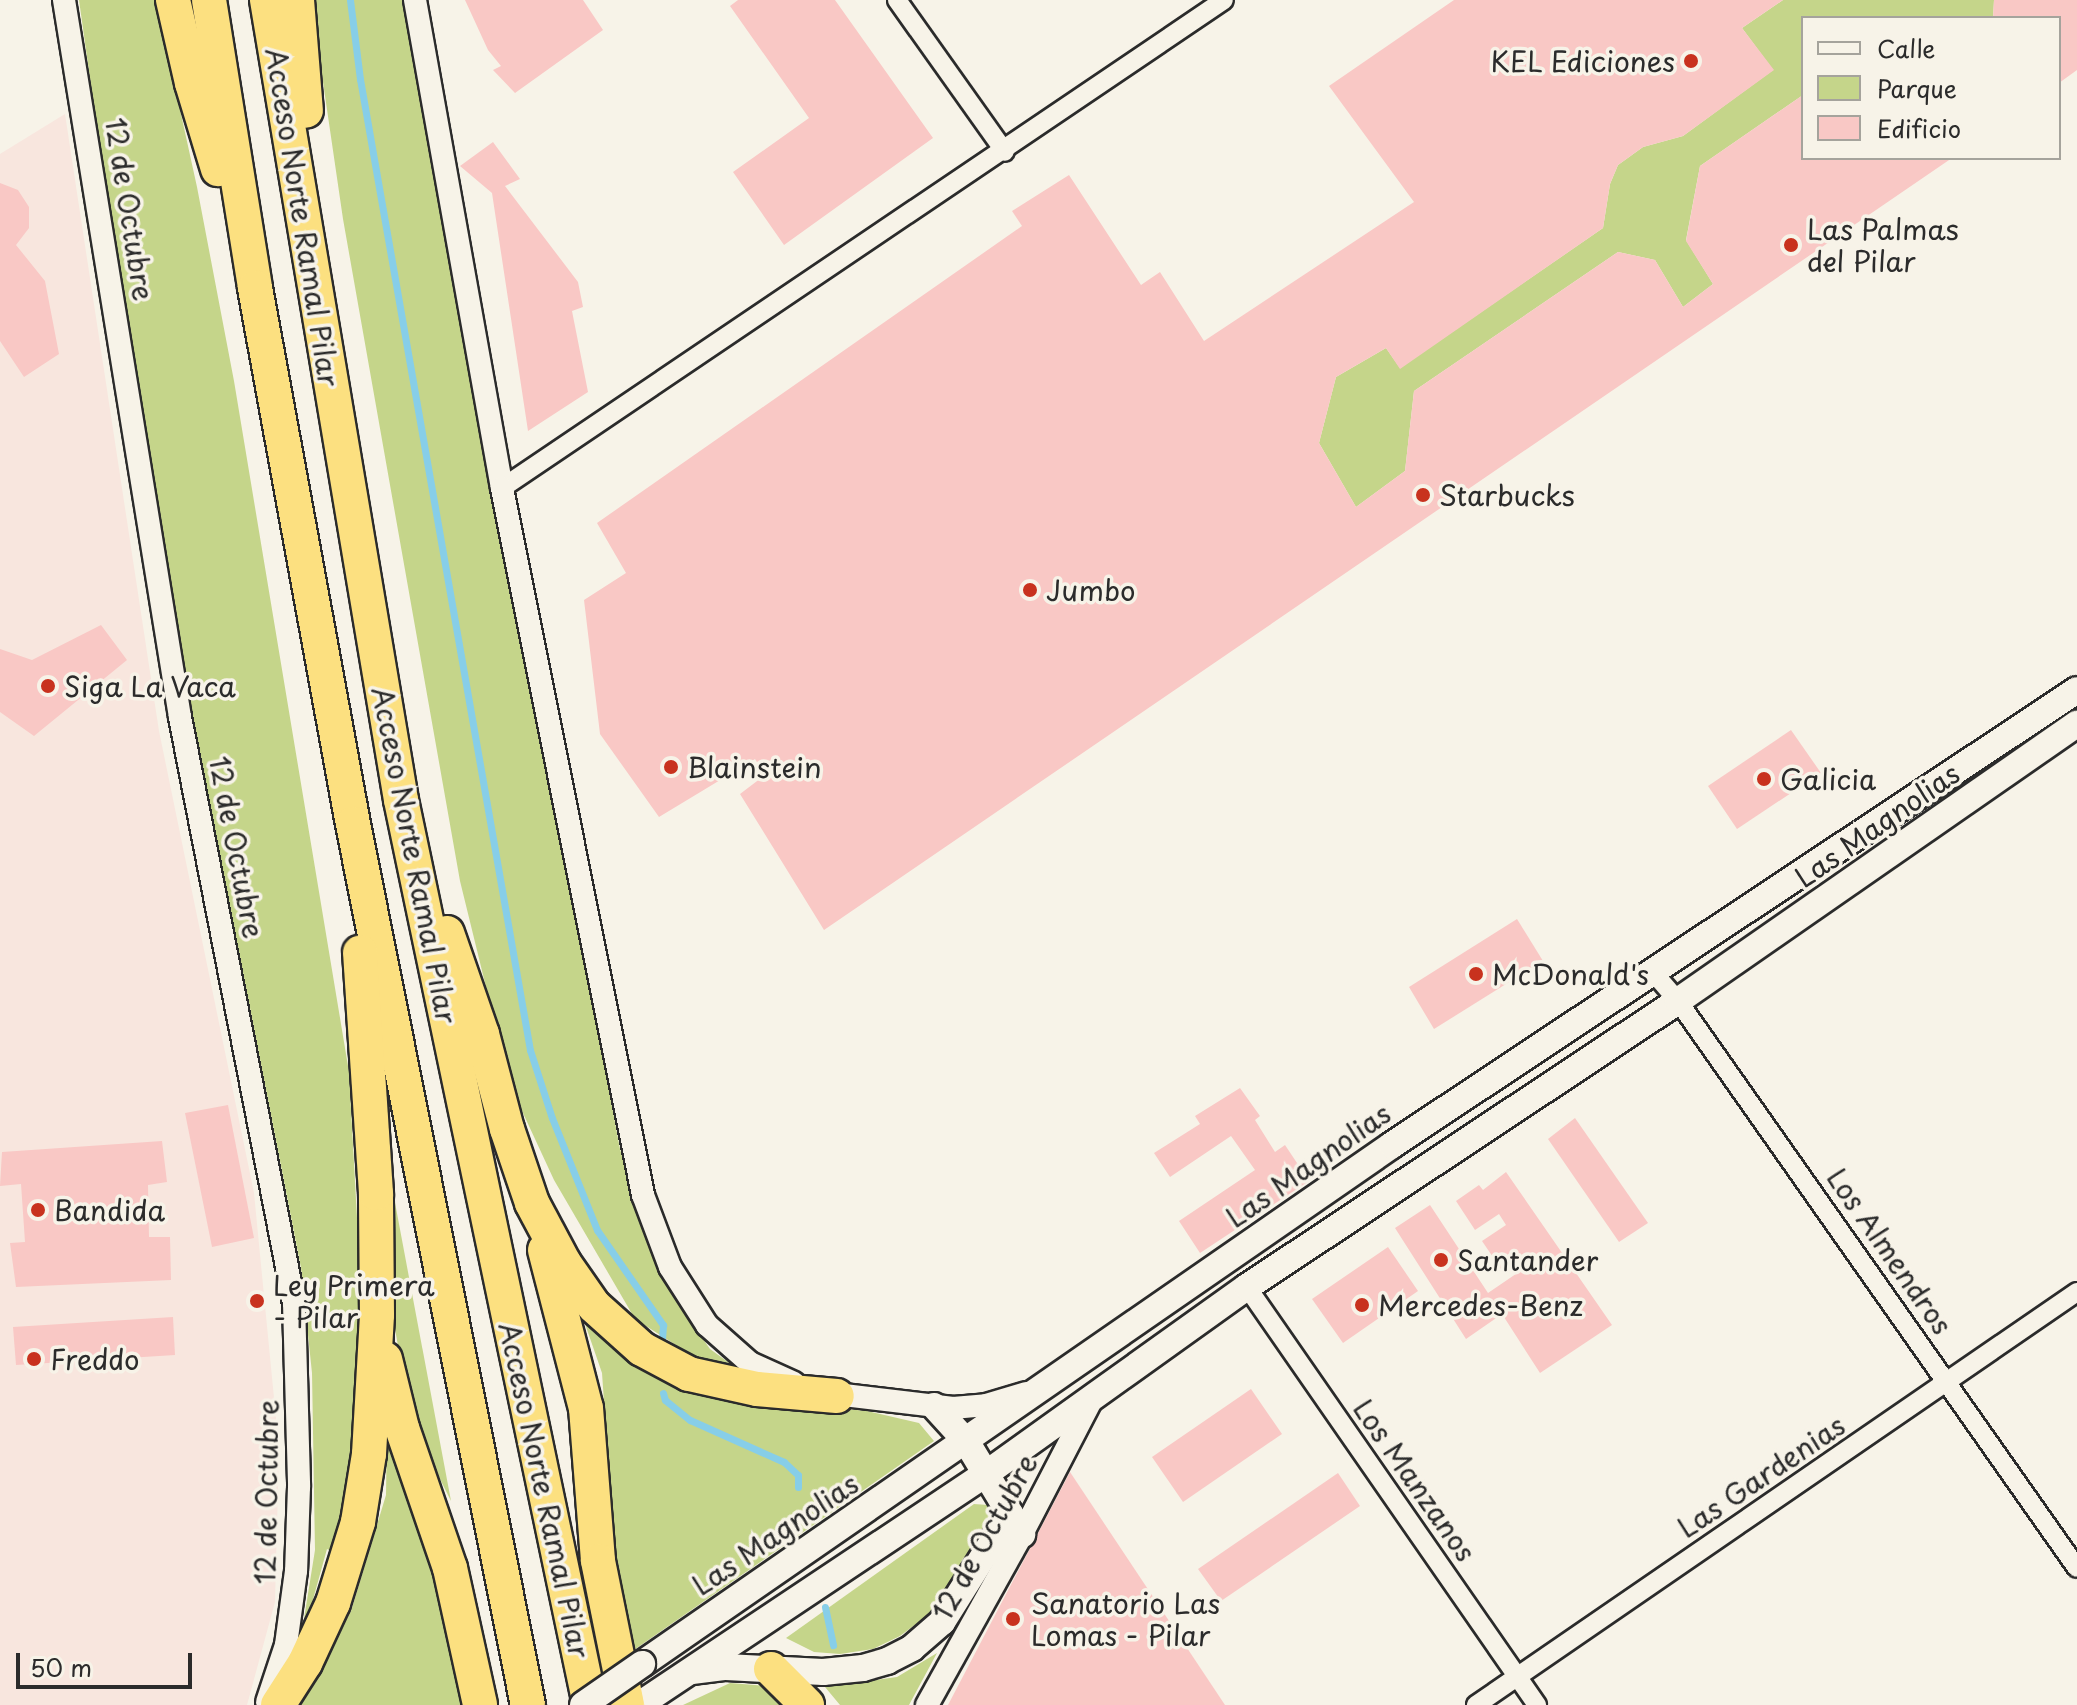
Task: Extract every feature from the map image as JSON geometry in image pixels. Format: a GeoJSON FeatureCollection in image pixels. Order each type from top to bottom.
{"type":"FeatureCollection","features":[{"type":"Feature","properties":{"kind":"highway"},"geometry":{"type":"LineString","coordinates":[[173,0],[192,83],[255,288]]}},
{"type":"Feature","properties":{"kind":"highway","name":"Acceso Norte Ramal Pilar"},"geometry":{"type":"LineString","coordinates":[[209,0],[255,288],[353,824],[528,1705]]}},
{"type":"Feature","properties":{"kind":"highway","name":"Acceso Norte Ramal Pilar"},"geometry":{"type":"LineString","coordinates":[[267,0],[401,800],[590,1705]]}},
{"type":"Feature","properties":{"kind":"highway"},"geometry":{"type":"LineString","coordinates":[[297,0],[329,382]]}},
{"type":"Feature","properties":{"kind":"highway"},"geometry":{"type":"LineString","coordinates":[[401,800],[482,1034],[532,1203],[586,1408],[598,1561],[627,1705]]}},
{"type":"Feature","properties":{"kind":"highway"},"geometry":{"type":"LineString","coordinates":[[278,1705],[323,1628],[358,1522],[369,1454],[377,1315],[374,1137],[353,824]]}},
{"type":"Feature","properties":{"kind":"highway"},"geometry":{"type":"LineString","coordinates":[[532,1203],[564,1263],[594,1306],[655,1358],[689,1374],[733,1385],[837,1396]]}},
{"type":"Feature","properties":{"kind":"highway"},"geometry":{"type":"LineString","coordinates":[[377,1315],[402,1428],[450,1568],[480,1705]]}},
{"type":"Feature","properties":{"kind":"highway"},"geometry":{"type":"LineString","coordinates":[[771,1669],[807,1705]]}},
{"type":"Feature","properties":{"kind":"main road","name":"Las Magnolias"},"geometry":{"type":"LineString","coordinates":[[583,1705],[1392,1145],[2077,690]]}},
{"type":"Feature","properties":{"kind":"main road","name":"Las Magnolias"},"geometry":{"type":"LineString","coordinates":[[649,1698],[987,1473],[1247,1287],[1678,1001],[2077,724]]}},
{"type":"Feature","properties":{"kind":"main road"},"geometry":{"type":"LineString","coordinates":[[689,1672],[726,1667],[823,1672],[863,1668],[912,1648],[942,1622],[1016,1524],[966,1441],[934,1406]]}},
{"type":"Feature","properties":{"kind":"street","name":"12 de Octubre"},"geometry":{"type":"LineString","coordinates":[[64,0],[180,717],[294,1303],[299,1487],[295,1582],[286,1645],[266,1705]]}},
{"type":"Feature","properties":{"kind":"street"},"geometry":{"type":"LineString","coordinates":[[415,0],[502,488],[605,990],[643,1195],[660,1244],[700,1317],[721,1341],[750,1363],[787,1381],[837,1396],[934,1406],[986,1405],[1042,1388]]}},
{"type":"Feature","properties":{"kind":"street"},"geometry":{"type":"LineString","coordinates":[[897,0],[1005,152]]}},
{"type":"Feature","properties":{"kind":"street"},"geometry":{"type":"LineString","coordinates":[[502,488],[1005,152],[1224,0]]}},
{"type":"Feature","properties":{"kind":"street","name":"Los Almendros"},"geometry":{"type":"LineString","coordinates":[[1652,971],[1678,1001],[2077,1568]]}},
{"type":"Feature","properties":{"kind":"street","name":"Los Manzanos"},"geometry":{"type":"LineString","coordinates":[[1247,1287],[1537,1705]]}},
{"type":"Feature","properties":{"kind":"street","name":"Las Gardenias"},"geometry":{"type":"LineString","coordinates":[[1476,1705],[2077,1292]]}},
{"type":"Feature","properties":{"kind":"street","name":"12 de Octubre"},"geometry":{"type":"LineString","coordinates":[[927,1705],[1016,1524],[1093,1397]]}},
{"type":"Feature","properties":{"kind":"shaded area"},"geometry":{"type":"Polygon","coordinates":[[[65,114],[159,731],[254,1193],[279,1449],[275,1602],[247,1705],[0,1705],[0,154],[65,114]]]}},
{"type":"Feature","properties":{"kind":"green space"},"geometry":{"type":"Polygon","coordinates":[[[79,0],[156,0],[197,187],[234,381],[349,1072],[360,1272],[357,1475],[337,1554],[327,1549],[299,1650],[315,1550],[312,1373],[301,1268],[178,641],[104,178],[79,0]]]}},
{"type":"Feature","properties":{"kind":"green space"},"geometry":{"type":"Polygon","coordinates":[[[311,0],[404,0],[620,1149],[648,1246],[679,1305],[710,1349],[739,1370],[701,1361],[635,1319],[554,1180],[510,1085],[460,881],[343,219],[311,0]]]}},
{"type":"Feature","properties":{"kind":"green space"},"geometry":{"type":"Polygon","coordinates":[[[1783,0],[1994,0],[1993,16],[1801,16],[1801,96],[1700,166],[1686,240],[1713,284],[1683,307],[1655,260],[1618,252],[1414,391],[1405,471],[1356,507],[1319,443],[1336,377],[1386,348],[1400,368],[1603,228],[1610,184],[1618,165],[1643,147],[1683,136],[1773,70],[1742,28],[1783,0]]]}},
{"type":"Feature","properties":{"kind":"green space"},"geometry":{"type":"Polygon","coordinates":[[[393,1192],[451,1501],[434,1467],[401,1363],[391,1306],[393,1192]]]}},
{"type":"Feature","properties":{"kind":"green space"},"geometry":{"type":"Polygon","coordinates":[[[573,1289],[762,1401],[867,1411],[919,1423],[934,1441],[631,1652],[615,1561],[602,1373],[573,1289]]]}},
{"type":"Feature","properties":{"kind":"green space"},"geometry":{"type":"Polygon","coordinates":[[[387,1424],[412,1493],[468,1705],[299,1705],[351,1611],[386,1495],[387,1424]]]}},
{"type":"Feature","properties":{"kind":"green space"},"geometry":{"type":"Polygon","coordinates":[[[974,1504],[988,1505],[995,1515],[991,1529],[932,1612],[900,1636],[873,1649],[840,1654],[814,1652],[786,1638],[974,1504]]]}},
{"type":"Feature","properties":{"kind":"green space"},"geometry":{"type":"Polygon","coordinates":[[[937,1653],[909,1705],[840,1705],[825,1687],[897,1677],[937,1653]]]}},
{"type":"Feature","properties":{"kind":"green space"},"geometry":{"type":"Polygon","coordinates":[[[730,1683],[767,1686],[792,1705],[683,1705],[730,1683]]]}},
{"type":"Feature","properties":{"kind":"building"},"geometry":{"type":"Polygon","coordinates":[[[465,0],[583,0],[603,30],[515,93],[493,70],[501,66],[488,50],[465,0]]]}},
{"type":"Feature","properties":{"kind":"building"},"geometry":{"type":"Polygon","coordinates":[[[738,0],[835,0],[933,138],[784,245],[733,172],[809,118],[730,6],[738,0]]]}},
{"type":"Feature","properties":{"kind":"building"},"geometry":{"type":"Polygon","coordinates":[[[1454,0],[1783,0],[1742,28],[1774,70],[1683,136],[1643,147],[1618,165],[1610,184],[1603,228],[1400,369],[1386,348],[1336,377],[1319,443],[1356,507],[1405,471],[1414,391],[1618,252],[1655,260],[1683,307],[1713,284],[1686,241],[1700,166],[1801,96],[1801,160],[1949,160],[824,930],[740,794],[765,775],[755,759],[659,817],[600,734],[584,600],[626,573],[597,523],[1022,226],[1012,211],[1069,175],[1141,285],[1160,272],[1204,341],[1414,202],[1329,86],[1454,0]]]}},
{"type":"Feature","properties":{"kind":"building"},"geometry":{"type":"Polygon","coordinates":[[[1994,0],[2077,0],[2077,70],[2061,82],[2061,16],[1993,16],[1994,0]]]}},
{"type":"Feature","properties":{"kind":"building"},"geometry":{"type":"Polygon","coordinates":[[[493,142],[520,179],[505,186],[578,282],[583,307],[572,311],[588,392],[528,431],[492,193],[460,166],[493,142]]]}},
{"type":"Feature","properties":{"kind":"building"},"geometry":{"type":"Polygon","coordinates":[[[0,183],[18,190],[29,207],[29,228],[16,245],[45,281],[59,354],[24,377],[0,341],[0,183]]]}},
{"type":"Feature","properties":{"kind":"building","name":"Siga La Vaca"},"geometry":{"type":"Polygon","coordinates":[[[101,625],[127,660],[34,736],[0,712],[0,649],[32,660],[101,625]]]}},
{"type":"Feature","properties":{"kind":"building","name":"Galicia"},"geometry":{"type":"Polygon","coordinates":[[[1791,730],[1821,773],[1737,829],[1708,786],[1791,730]]]}},
{"type":"Feature","properties":{"kind":"building","name":"McDonald's"},"geometry":{"type":"Polygon","coordinates":[[[1517,919],[1543,961],[1434,1029],[1409,987],[1517,919]]]}},
{"type":"Feature","properties":{"kind":"building"},"geometry":{"type":"Polygon","coordinates":[[[1240,1088],[1260,1116],[1255,1120],[1275,1152],[1285,1145],[1309,1181],[1200,1253],[1179,1221],[1255,1170],[1231,1136],[1170,1177],[1154,1153],[1200,1124],[1195,1116],[1240,1088]]]}},
{"type":"Feature","properties":{"kind":"building"},"geometry":{"type":"Polygon","coordinates":[[[228,1105],[254,1238],[212,1247],[185,1113],[228,1105]]]}},
{"type":"Feature","properties":{"kind":"building"},"geometry":{"type":"Polygon","coordinates":[[[1575,1118],[1648,1223],[1619,1242],[1548,1139],[1575,1118]]]}},
{"type":"Feature","properties":{"kind":"building"},"geometry":{"type":"Polygon","coordinates":[[[162,1141],[167,1182],[148,1185],[149,1237],[170,1237],[171,1280],[16,1287],[10,1243],[25,1242],[21,1184],[0,1186],[2,1152],[162,1141]]]}},
{"type":"Feature","properties":{"kind":"building"},"geometry":{"type":"Polygon","coordinates":[[[1506,1172],[1612,1325],[1540,1373],[1502,1314],[1466,1339],[1395,1228],[1430,1205],[1488,1293],[1532,1263],[1525,1253],[1501,1269],[1482,1241],[1506,1225],[1499,1214],[1475,1230],[1456,1201],[1479,1185],[1483,1190],[1506,1172]]]}},
{"type":"Feature","properties":{"kind":"building"},"geometry":{"type":"Polygon","coordinates":[[[1388,1247],[1418,1291],[1343,1343],[1312,1299],[1388,1247]]]}},
{"type":"Feature","properties":{"kind":"building"},"geometry":{"type":"Polygon","coordinates":[[[173,1317],[175,1355],[16,1365],[13,1327],[173,1317]]]}},
{"type":"Feature","properties":{"kind":"building"},"geometry":{"type":"Polygon","coordinates":[[[1251,1389],[1282,1434],[1183,1502],[1152,1457],[1251,1389]]]}},
{"type":"Feature","properties":{"kind":"building"},"geometry":{"type":"Polygon","coordinates":[[[1070,1472],[1225,1705],[948,1705],[1070,1472]]]}},
{"type":"Feature","properties":{"kind":"building"},"geometry":{"type":"Polygon","coordinates":[[[1338,1473],[1360,1506],[1221,1601],[1198,1569],[1338,1473]]]}},
{"type":"Feature","properties":{"kind":"waterway"},"geometry":{"type":"LineString","coordinates":[[350,0],[360,79],[530,1050],[552,1118],[597,1230],[663,1325],[662,1340]]}},
{"type":"Feature","properties":{"kind":"waterway"},"geometry":{"type":"LineString","coordinates":[[663,1393],[665,1400],[690,1420],[784,1462],[798,1475],[798,1487]]}},
{"type":"Feature","properties":{"kind":"waterway"},"geometry":{"type":"LineString","coordinates":[[825,1607],[833,1645]]}},
{"type":"Feature","properties":{"kind":"place","name":"KEL Ediciones"},"geometry":{"type":"Point","coordinates":[1691,61]}},
{"type":"Feature","properties":{"kind":"place","name":"Las Palmas del Pilar"},"geometry":{"type":"Point","coordinates":[1791,245]}},
{"type":"Feature","properties":{"kind":"place","name":"Starbucks"},"geometry":{"type":"Point","coordinates":[1423,495]}},
{"type":"Feature","properties":{"kind":"place","name":"Jumbo"},"geometry":{"type":"Point","coordinates":[1030,590]}},
{"type":"Feature","properties":{"kind":"place","name":"Siga La Vaca"},"geometry":{"type":"Point","coordinates":[48,686]}},
{"type":"Feature","properties":{"kind":"place","name":"Blainstein"},"geometry":{"type":"Point","coordinates":[671,767]}},
{"type":"Feature","properties":{"kind":"place","name":"Galicia"},"geometry":{"type":"Point","coordinates":[1764,779]}},
{"type":"Feature","properties":{"kind":"place","name":"McDonald's"},"geometry":{"type":"Point","coordinates":[1476,974]}},
{"type":"Feature","properties":{"kind":"place","name":"Bandida"},"geometry":{"type":"Point","coordinates":[38,1210]}},
{"type":"Feature","properties":{"kind":"place","name":"Santander"},"geometry":{"type":"Point","coordinates":[1441,1260]}},
{"type":"Feature","properties":{"kind":"place","name":"Ley Primera - Pilar"},"geometry":{"type":"Point","coordinates":[257,1301]}},
{"type":"Feature","properties":{"kind":"place","name":"Mercedes-Benz"},"geometry":{"type":"Point","coordinates":[1362,1305]}},
{"type":"Feature","properties":{"kind":"place","name":"Freddo"},"geometry":{"type":"Point","coordinates":[34,1359]}},
{"type":"Feature","properties":{"kind":"place","name":"Sanatorio Las Lomas - Pilar"},"geometry":{"type":"Point","coordinates":[1013,1619]}}]}
